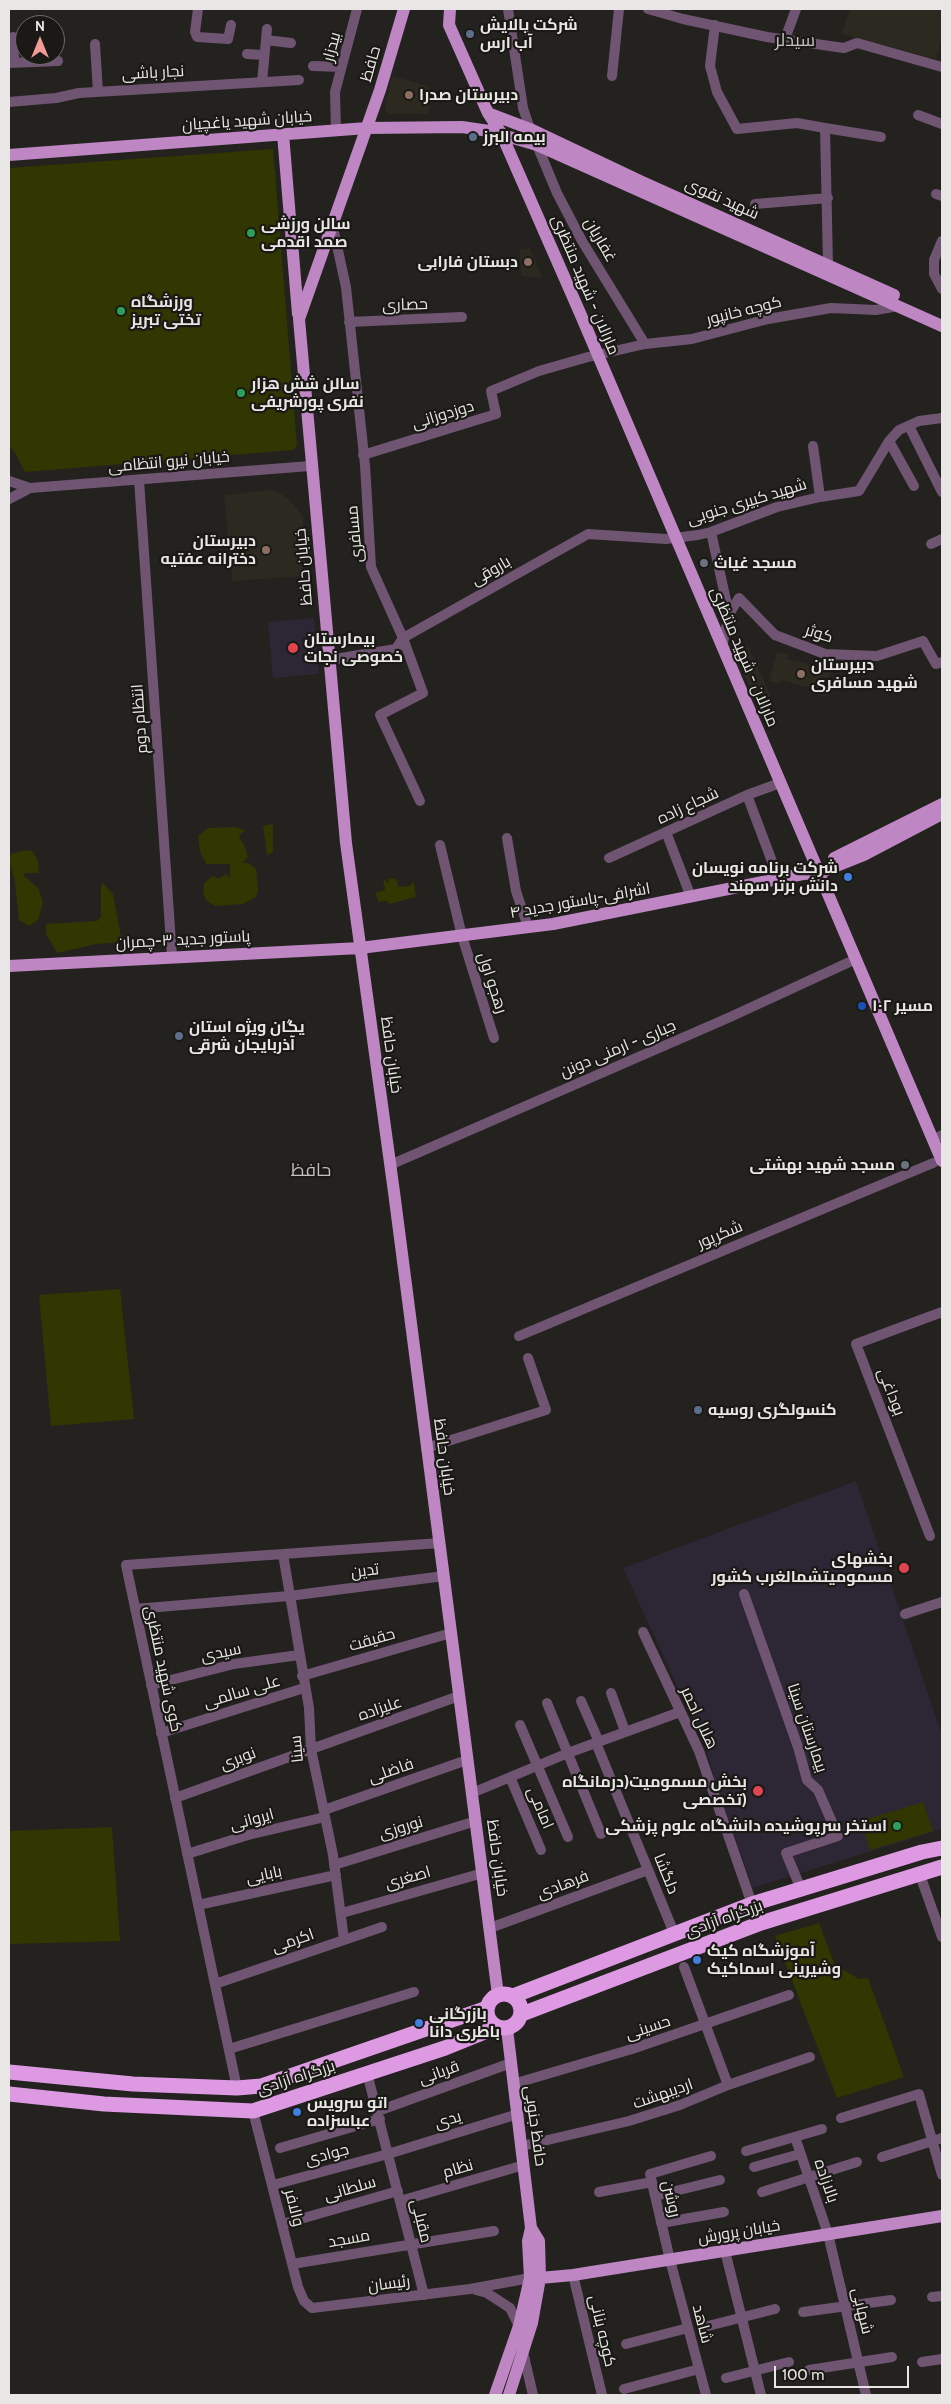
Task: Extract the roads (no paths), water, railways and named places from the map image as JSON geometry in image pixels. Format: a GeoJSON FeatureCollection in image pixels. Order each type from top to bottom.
{"type":"FeatureCollection","features":[{"type":"Feature","properties":{"kind":"highway","name":"بزرگراه آزادی"},"geometry":{"type":"LineString","coordinates":[[506,1995],[752,1904],[922,1852],[942,1844]]}},
{"type":"Feature","properties":{"kind":"highway","name":"بزرگراه آزادی"},"geometry":{"type":"LineString","coordinates":[[922,1852],[942,1848]]}},
{"type":"Feature","properties":{"kind":"highway","name":"بزرگراه آزادی"},"geometry":{"type":"LineString","coordinates":[[522,2014],[761,1923],[942,1867]]}},
{"type":"Feature","properties":{"kind":"highway"},"geometry":{"type":"LineString","coordinates":[[920,1875],[942,1872]]}},
{"type":"Feature","properties":{"kind":"highway"},"geometry":{"type":"LineString","coordinates":[[506,1995],[520,2004],[522,2014],[517,2023],[502,2028],[488,2019],[487,2008],[489,2002],[506,1995]]}},
{"type":"Feature","properties":{"kind":"highway","name":"بزرگراه آزادی"},"geometry":{"type":"LineString","coordinates":[[9,2072],[133,2084],[237,2088],[261,2086],[487,2008]]}},
{"type":"Feature","properties":{"kind":"highway","name":"بزرگراه آزادی"},"geometry":{"type":"LineString","coordinates":[[9,2094],[104,2104],[254,2111],[502,2028]]}},
{"type":"Feature","properties":{"kind":"main road","name":"حافظ"},"geometry":{"type":"LineString","coordinates":[[367,128],[404,9]]}},
{"type":"Feature","properties":{"kind":"main road","name":"مارالان - شهید منتظری"},"geometry":{"type":"LineString","coordinates":[[439,9],[449,25],[593,356],[676,538],[856,959],[938,1137],[938,1162]]}},
{"type":"Feature","properties":{"kind":"main road"},"geometry":{"type":"LineString","coordinates":[[449,25],[450,9]]}},
{"type":"Feature","properties":{"kind":"main road","name":"شهید نقوی"},"geometry":{"type":"LineString","coordinates":[[488,113],[530,129],[642,182],[828,264],[942,317]]}},
{"type":"Feature","properties":{"kind":"main road","name":"خیابان شهید یاغچیان"},"geometry":{"type":"LineString","coordinates":[[9,155],[367,128],[462,127],[495,132]]}},
{"type":"Feature","properties":{"kind":"main road","name":"خیابان حافظ"},"geometry":{"type":"LineString","coordinates":[[367,128],[332,221],[299,319],[310,466],[340,784],[360,948],[490,1928],[506,1995]]}},
{"type":"Feature","properties":{"kind":"main road","name":"شهید نقوی"},"geometry":{"type":"LineString","coordinates":[[495,132],[537,145],[942,326]]}},
{"type":"Feature","properties":{"kind":"main road"},"geometry":{"type":"LineString","coordinates":[[283,134],[299,319]]}},
{"type":"Feature","properties":{"kind":"main road"},"geometry":{"type":"LineString","coordinates":[[818,870],[942,804]]}},
{"type":"Feature","properties":{"kind":"main road"},"geometry":{"type":"LineString","coordinates":[[818,870],[864,855],[942,814]]}},
{"type":"Feature","properties":{"kind":"main road","name":"اشرافی-پاستور جدید ۴"},"geometry":{"type":"LineString","coordinates":[[360,948],[528,928],[779,880],[818,870]]}},
{"type":"Feature","properties":{"kind":"main road","name":"پاستور جدید ۳-چمران"},"geometry":{"type":"LineString","coordinates":[[9,966],[360,948]]}},
{"type":"Feature","properties":{"kind":"main road","name":"حافظ جنوبی"},"geometry":{"type":"LineString","coordinates":[[502,2028],[511,2063],[531,2228],[539,2241],[532,2323],[509,2395]]}},
{"type":"Feature","properties":{"kind":"main road","name":"خیابان پرورش"},"geometry":{"type":"LineString","coordinates":[[535,2278],[573,2275],[942,2216]]}},
{"type":"Feature","properties":{"kind":"main road","name":"حافظ جنوبی"},"geometry":{"type":"LineString","coordinates":[[495,2395],[535,2278]]}},
{"type":"Feature","properties":{"kind":"street"},"geometry":{"type":"LineString","coordinates":[[198,9],[195,32],[197,37],[228,39],[231,25]]}},
{"type":"Feature","properties":{"kind":"street","name":"بیدزار"},"geometry":{"type":"LineString","coordinates":[[336,130],[331,92],[342,67],[357,9]]}},
{"type":"Feature","properties":{"kind":"street"},"geometry":{"type":"LineString","coordinates":[[508,9],[523,108],[530,129]]}},
{"type":"Feature","properties":{"kind":"street"},"geometry":{"type":"LineString","coordinates":[[612,76],[619,9]]}},
{"type":"Feature","properties":{"kind":"street"},"geometry":{"type":"LineString","coordinates":[[648,9],[682,19],[785,39],[844,48],[857,44],[942,66],[942,57]]}},
{"type":"Feature","properties":{"kind":"street"},"geometry":{"type":"LineString","coordinates":[[785,39],[796,9]]}},
{"type":"Feature","properties":{"kind":"street"},"geometry":{"type":"LineString","coordinates":[[715,25],[710,66],[717,92],[737,129],[797,123],[881,137]]}},
{"type":"Feature","properties":{"kind":"street"},"geometry":{"type":"LineString","coordinates":[[262,82],[267,35],[291,43]]}},
{"type":"Feature","properties":{"kind":"street"},"geometry":{"type":"LineString","coordinates":[[11,62],[13,37]]}},
{"type":"Feature","properties":{"kind":"street"},"geometry":{"type":"LineString","coordinates":[[95,44],[98,92]]}},
{"type":"Feature","properties":{"kind":"street"},"geometry":{"type":"LineString","coordinates":[[247,54],[264,55]]}},
{"type":"Feature","properties":{"kind":"street"},"geometry":{"type":"LineString","coordinates":[[313,66],[342,67]]}},
{"type":"Feature","properties":{"kind":"street","name":"نجار باشی"},"geometry":{"type":"LineString","coordinates":[[9,102],[98,92],[300,80]]}},
{"type":"Feature","properties":{"kind":"street"},"geometry":{"type":"LineString","coordinates":[[918,115],[942,124]]}},
{"type":"Feature","properties":{"kind":"street"},"geometry":{"type":"LineString","coordinates":[[825,128],[828,264]]}},
{"type":"Feature","properties":{"kind":"street","name":"غفاریان"},"geometry":{"type":"LineString","coordinates":[[537,145],[557,193],[582,242],[645,344]]}},
{"type":"Feature","properties":{"kind":"street"},"geometry":{"type":"LineString","coordinates":[[755,204],[828,198]]}},
{"type":"Feature","properties":{"kind":"street","name":"مسافری"},"geometry":{"type":"LineString","coordinates":[[332,221],[346,287],[363,455],[371,567],[403,638],[423,693],[380,715],[420,801]]}},
{"type":"Feature","properties":{"kind":"street"},"geometry":{"type":"LineString","coordinates":[[942,241],[934,260],[934,274],[942,289]]}},
{"type":"Feature","properties":{"kind":"street","name":"کوچه خانپور"},"geometry":{"type":"LineString","coordinates":[[593,356],[645,344],[701,337],[768,319],[831,308],[876,310],[898,306]]}},
{"type":"Feature","properties":{"kind":"street","name":"حصاری"},"geometry":{"type":"LineString","coordinates":[[349,322],[462,317]]}},
{"type":"Feature","properties":{"kind":"street","name":"دوزدوزانی"},"geometry":{"type":"LineString","coordinates":[[363,455],[496,414],[491,391],[539,371],[593,356]]}},
{"type":"Feature","properties":{"kind":"street","name":"شهید کبیری جنوبی"},"geometry":{"type":"LineString","coordinates":[[676,538],[711,532],[777,507],[858,491],[889,441],[899,430],[918,421],[942,418]]}},
{"type":"Feature","properties":{"kind":"street"},"geometry":{"type":"LineString","coordinates":[[909,426],[942,492]]}},
{"type":"Feature","properties":{"kind":"street"},"geometry":{"type":"LineString","coordinates":[[889,441],[914,486]]}},
{"type":"Feature","properties":{"kind":"street"},"geometry":{"type":"LineString","coordinates":[[813,446],[820,497]]}},
{"type":"Feature","properties":{"kind":"street","name":"خیابان نیرو انتظامی"},"geometry":{"type":"LineString","coordinates":[[9,481],[30,488],[310,466]]}},
{"type":"Feature","properties":{"kind":"street","name":"انتظام دوم"},"geometry":{"type":"LineString","coordinates":[[138,480],[172,957]]}},
{"type":"Feature","properties":{"kind":"street","name":"خیابان نیرو انتظامی"},"geometry":{"type":"LineString","coordinates":[[9,499],[30,488]]}},
{"type":"Feature","properties":{"kind":"street"},"geometry":{"type":"LineString","coordinates":[[711,532],[728,614],[722,647]]}},
{"type":"Feature","properties":{"kind":"street","name":"باروقی"},"geometry":{"type":"LineString","coordinates":[[329,660],[396,648],[403,638],[588,534],[676,538]]}},
{"type":"Feature","properties":{"kind":"street"},"geometry":{"type":"LineString","coordinates":[[931,544],[942,539]]}},
{"type":"Feature","properties":{"kind":"street","name":"کوثر"},"geometry":{"type":"LineString","coordinates":[[728,614],[739,598],[775,635],[825,654],[877,656],[923,641],[936,664],[942,662]]}},
{"type":"Feature","properties":{"kind":"street","name":"شجاع زاده"},"geometry":{"type":"LineString","coordinates":[[609,858],[747,795],[780,783]]}},
{"type":"Feature","properties":{"kind":"street"},"geometry":{"type":"LineString","coordinates":[[747,795],[779,880]]}},
{"type":"Feature","properties":{"kind":"street"},"geometry":{"type":"LineString","coordinates":[[666,832],[691,897]]}},
{"type":"Feature","properties":{"kind":"street"},"geometry":{"type":"LineString","coordinates":[[507,838],[516,891],[528,928]]}},
{"type":"Feature","properties":{"kind":"street","name":"رهجو اول"},"geometry":{"type":"LineString","coordinates":[[440,845],[462,936],[494,1038]]}},
{"type":"Feature","properties":{"kind":"street","name":"جباری - ارمنی دونن"},"geometry":{"type":"LineString","coordinates":[[390,1165],[728,1018],[856,959]]}},
{"type":"Feature","properties":{"kind":"street","name":"شکرپور"},"geometry":{"type":"LineString","coordinates":[[519,1336],[938,1162]]}},
{"type":"Feature","properties":{"kind":"street","name":"بوداغی"},"geometry":{"type":"LineString","coordinates":[[930,1536],[856,1344],[942,1312]]}},
{"type":"Feature","properties":{"kind":"street"},"geometry":{"type":"LineString","coordinates":[[426,1448],[546,1410],[528,1358]]}},
{"type":"Feature","properties":{"kind":"street","name":"کوی شهید منتظری"},"geometry":{"type":"LineString","coordinates":[[237,2088],[126,1565],[440,1543]]}},
{"type":"Feature","properties":{"kind":"street","name":"سینا"},"geometry":{"type":"LineString","coordinates":[[283,1554],[304,1688],[309,1708],[311,1749],[335,1870],[342,1912],[344,1940]]}},
{"type":"Feature","properties":{"kind":"street","name":"تدین"},"geometry":{"type":"LineString","coordinates":[[289,1596],[444,1576]]}},
{"type":"Feature","properties":{"kind":"street","name":"بیمارستان سینا"},"geometry":{"type":"LineString","coordinates":[[744,1594],[798,1747],[806,1780],[818,1790],[838,1836],[786,1853],[801,1889]]}},
{"type":"Feature","properties":{"kind":"street"},"geometry":{"type":"LineString","coordinates":[[135,1609],[289,1596]]}},
{"type":"Feature","properties":{"kind":"street"},"geometry":{"type":"LineString","coordinates":[[906,1614],[942,1602]]}},
{"type":"Feature","properties":{"kind":"street","name":"حقیقت"},"geometry":{"type":"LineString","coordinates":[[302,1676],[451,1632]]}},
{"type":"Feature","properties":{"kind":"street","name":"هلال احمر"},"geometry":{"type":"LineString","coordinates":[[643,1632],[699,1751],[752,1904]]}},
{"type":"Feature","properties":{"kind":"street","name":"سیدی"},"geometry":{"type":"LineString","coordinates":[[151,1685],[234,1664],[299,1655]]}},
{"type":"Feature","properties":{"kind":"street","name":"علی سالمی"},"geometry":{"type":"LineString","coordinates":[[161,1733],[304,1688]]}},
{"type":"Feature","properties":{"kind":"street"},"geometry":{"type":"LineString","coordinates":[[611,1693],[625,1731]]}},
{"type":"Feature","properties":{"kind":"street","name":"علیزاده"},"geometry":{"type":"LineString","coordinates":[[311,1749],[459,1696]]}},
{"type":"Feature","properties":{"kind":"street","name":"دلگشا"},"geometry":{"type":"LineString","coordinates":[[581,1701],[674,1933]]}},
{"type":"Feature","properties":{"kind":"street"},"geometry":{"type":"LineString","coordinates":[[547,1703],[601,1834]]}},
{"type":"Feature","properties":{"kind":"street"},"geometry":{"type":"LineString","coordinates":[[472,1792],[625,1731],[680,1712]]}},
{"type":"Feature","properties":{"kind":"street"},"geometry":{"type":"LineString","coordinates":[[520,1725],[539,1765],[568,1837]]}},
{"type":"Feature","properties":{"kind":"street","name":"نوبری"},"geometry":{"type":"LineString","coordinates":[[175,1798],[311,1749]]}},
{"type":"Feature","properties":{"kind":"street","name":"فاضلی"},"geometry":{"type":"LineString","coordinates":[[325,1814],[467,1760]]}},
{"type":"Feature","properties":{"kind":"street","name":"امامی"},"geometry":{"type":"LineString","coordinates":[[510,1777],[541,1850]]}},
{"type":"Feature","properties":{"kind":"street","name":"ایروانی"},"geometry":{"type":"LineString","coordinates":[[187,1854],[325,1814]]}},
{"type":"Feature","properties":{"kind":"street","name":"نوروزی"},"geometry":{"type":"LineString","coordinates":[[335,1870],[476,1821]]}},
{"type":"Feature","properties":{"kind":"street","name":"بابایی"},"geometry":{"type":"LineString","coordinates":[[198,1905],[335,1870]]}},
{"type":"Feature","properties":{"kind":"street","name":"فرهادی"},"geometry":{"type":"LineString","coordinates":[[490,1928],[648,1870]]}},
{"type":"Feature","properties":{"kind":"street","name":"اصغری"},"geometry":{"type":"LineString","coordinates":[[342,1912],[483,1873]]}},
{"type":"Feature","properties":{"kind":"street"},"geometry":{"type":"LineString","coordinates":[[920,1875],[942,1937]]}},
{"type":"Feature","properties":{"kind":"street","name":"اکرمی"},"geometry":{"type":"LineString","coordinates":[[215,1984],[382,1926]]}},
{"type":"Feature","properties":{"kind":"street"},"geometry":{"type":"LineString","coordinates":[[684,1967],[728,2085]]}},
{"type":"Feature","properties":{"kind":"street"},"geometry":{"type":"LineString","coordinates":[[229,2049],[414,1992]]}},
{"type":"Feature","properties":{"kind":"street","name":"حسینی"},"geometry":{"type":"LineString","coordinates":[[513,2084],[706,2026],[789,1995]]}},
{"type":"Feature","properties":{"kind":"street","name":"اردیبهشت"},"geometry":{"type":"LineString","coordinates":[[522,2146],[629,2121],[680,2105],[728,2085],[810,2057]]}},
{"type":"Feature","properties":{"kind":"street","name":"قربانی"},"geometry":{"type":"LineString","coordinates":[[280,2148],[379,2115],[511,2063]]}},
{"type":"Feature","properties":{"kind":"street","name":"مقبلی"},"geometry":{"type":"LineString","coordinates":[[367,2073],[424,2295]]}},
{"type":"Feature","properties":{"kind":"street"},"geometry":{"type":"LineString","coordinates":[[841,2118],[919,2094],[937,2139],[942,2175]]}},
{"type":"Feature","properties":{"kind":"street","name":"والافر"},"geometry":{"type":"LineString","coordinates":[[254,2111],[298,2287],[304,2301],[312,2308]]}},
{"type":"Feature","properties":{"kind":"street","name":"یدی"},"geometry":{"type":"LineString","coordinates":[[388,2154],[518,2114]]}},
{"type":"Feature","properties":{"kind":"street"},"geometry":{"type":"LineString","coordinates":[[746,2151],[822,2129]]}},
{"type":"Feature","properties":{"kind":"street","name":"بالازاده"},"geometry":{"type":"LineString","coordinates":[[795,2137],[828,2234]]}},
{"type":"Feature","properties":{"kind":"street"},"geometry":{"type":"LineString","coordinates":[[882,2157],[937,2139]]}},
{"type":"Feature","properties":{"kind":"street","name":"جوادی"},"geometry":{"type":"LineString","coordinates":[[273,2185],[388,2154]]}},
{"type":"Feature","properties":{"kind":"street"},"geometry":{"type":"LineString","coordinates":[[754,2167],[800,2154]]}},
{"type":"Feature","properties":{"kind":"street"},"geometry":{"type":"LineString","coordinates":[[599,2192],[651,2178],[712,2156]]}},
{"type":"Feature","properties":{"kind":"street"},"geometry":{"type":"LineString","coordinates":[[762,2192],[857,2162]]}},
{"type":"Feature","properties":{"kind":"street","name":"نظام"},"geometry":{"type":"LineString","coordinates":[[399,2196],[524,2166]]}},
{"type":"Feature","properties":{"kind":"street","name":"روشن"},"geometry":{"type":"LineString","coordinates":[[651,2178],[670,2260]]}},
{"type":"Feature","properties":{"kind":"street"},"geometry":{"type":"LineString","coordinates":[[655,2196],[720,2180]]}},
{"type":"Feature","properties":{"kind":"street","name":"سلطانی"},"geometry":{"type":"LineString","coordinates":[[283,2224],[399,2196]]}},
{"type":"Feature","properties":{"kind":"street"},"geometry":{"type":"LineString","coordinates":[[661,2223],[724,2212]]}},
{"type":"Feature","properties":{"kind":"street","name":"مسجد"},"geometry":{"type":"LineString","coordinates":[[292,2264],[411,2243],[494,2231]]}},
{"type":"Feature","properties":{"kind":"street","name":"شهابی"},"geometry":{"type":"LineString","coordinates":[[828,2234],[866,2395]]}},
{"type":"Feature","properties":{"kind":"street"},"geometry":{"type":"LineString","coordinates":[[725,2251],[761,2395]]}},
{"type":"Feature","properties":{"kind":"street","name":"شاهد"},"geometry":{"type":"LineString","coordinates":[[670,2260],[706,2395]]}},
{"type":"Feature","properties":{"kind":"street","name":"کوچه بنانی"},"geometry":{"type":"LineString","coordinates":[[573,2275],[602,2395]]}},
{"type":"Feature","properties":{"kind":"street","name":"رئیسان"},"geometry":{"type":"LineString","coordinates":[[312,2308],[470,2289],[535,2278]]}},
{"type":"Feature","properties":{"kind":"street"},"geometry":{"type":"LineString","coordinates":[[470,2289],[487,2293],[510,2308],[519,2326]]}},
{"type":"Feature","properties":{"kind":"street"},"geometry":{"type":"LineString","coordinates":[[802,2312],[891,2300]]}},
{"type":"Feature","properties":{"kind":"street"},"geometry":{"type":"LineString","coordinates":[[704,2327],[775,2309]]}},
{"type":"Feature","properties":{"kind":"street"},"geometry":{"type":"LineString","coordinates":[[626,2344],[688,2328]]}},
{"type":"Feature","properties":{"kind":"street"},"geometry":{"type":"LineString","coordinates":[[523,2352],[533,2395]]}},
{"type":"Feature","properties":{"kind":"street"},"geometry":{"type":"LineString","coordinates":[[809,2370],[892,2357]]}},
{"type":"Feature","properties":{"kind":"street"},"geometry":{"type":"LineString","coordinates":[[922,2362],[942,2360]]}},
{"type":"Feature","properties":{"kind":"street"},"geometry":{"type":"LineString","coordinates":[[726,2378],[789,2362]]}},
{"type":"Feature","properties":{"kind":"street"},"geometry":{"type":"LineString","coordinates":[[624,2389],[699,2369]]}},
{"type":"Feature","properties":{"kind":"place","name":"شرکت پالایش آب ارس"},"geometry":{"type":"Point","coordinates":[470,34]}},
{"type":"Feature","properties":{"kind":"place","name":"دبیرستان صدرا"},"geometry":{"type":"Point","coordinates":[409,95]}},
{"type":"Feature","properties":{"kind":"place","name":"بیمه البرز"},"geometry":{"type":"Point","coordinates":[473,137]}},
{"type":"Feature","properties":{"kind":"place","name":"سالن ورزشی صمد اقدمی"},"geometry":{"type":"Point","coordinates":[251,233]}},
{"type":"Feature","properties":{"kind":"place","name":"دبستان فارابی"},"geometry":{"type":"Point","coordinates":[528,262]}},
{"type":"Feature","properties":{"kind":"place","name":"ورزشگاه تختی تبریز"},"geometry":{"type":"Point","coordinates":[121,311]}},
{"type":"Feature","properties":{"kind":"place","name":"سالن شش هزار نفری پورشریفی"},"geometry":{"type":"Point","coordinates":[241,393]}},
{"type":"Feature","properties":{"kind":"place","name":"دبیرستان دخترانه عفتیه"},"geometry":{"type":"Point","coordinates":[266,550]}},
{"type":"Feature","properties":{"kind":"place","name":"مسجد غیاث"},"geometry":{"type":"Point","coordinates":[704,563]}},
{"type":"Feature","properties":{"kind":"place","name":"بیمارستان خصوصی نجات"},"geometry":{"type":"Point","coordinates":[293,648]}},
{"type":"Feature","properties":{"kind":"place","name":"دبیرستان شهید مسافری"},"geometry":{"type":"Point","coordinates":[801,674]}},
{"type":"Feature","properties":{"kind":"place","name":"شرکت برنامه نویسان دانش برتر سهند"},"geometry":{"type":"Point","coordinates":[848,877]}},
{"type":"Feature","properties":{"kind":"place","name":"مسیر ۱۰۲"},"geometry":{"type":"Point","coordinates":[862,1006]}},
{"type":"Feature","properties":{"kind":"place","name":"یگان ویژه استان آذربایجان شرقی"},"geometry":{"type":"Point","coordinates":[179,1036]}},
{"type":"Feature","properties":{"kind":"place","name":"مسجد شهید بهشتی"},"geometry":{"type":"Point","coordinates":[905,1165]}},
{"type":"Feature","properties":{"kind":"place","name":"کنسولگری روسیه"},"geometry":{"type":"Point","coordinates":[698,1410]}},
{"type":"Feature","properties":{"kind":"place","name":"بخشهای مسمومیتشمالغرب کشور"},"geometry":{"type":"Point","coordinates":[904,1568]}},
{"type":"Feature","properties":{"kind":"place","name":"بخش مسمومیت(درمانگاه تخصصی)"},"geometry":{"type":"Point","coordinates":[758,1791]}},
{"type":"Feature","properties":{"kind":"place","name":"استخر سرپوشیده دانشگاه علوم پزشکی"},"geometry":{"type":"Point","coordinates":[897,1826]}},
{"type":"Feature","properties":{"kind":"place","name":"آموزشگاه کیک وشیرینی اسماکیک"},"geometry":{"type":"Point","coordinates":[697,1960]}},
{"type":"Feature","properties":{"kind":"place","name":"بازرگانی باطری دانا"},"geometry":{"type":"Point","coordinates":[419,2023]}},
{"type":"Feature","properties":{"kind":"place","name":"اتو سرویس عباسزاده"},"geometry":{"type":"Point","coordinates":[297,2112]}},
{"type":"Feature","properties":{"kind":"district","name":"سیدلر"},"geometry":{"type":"Point","coordinates":[795,41]}},
{"type":"Feature","properties":{"kind":"district","name":"حافظ"},"geometry":{"type":"Point","coordinates":[311,1171]}}]}
